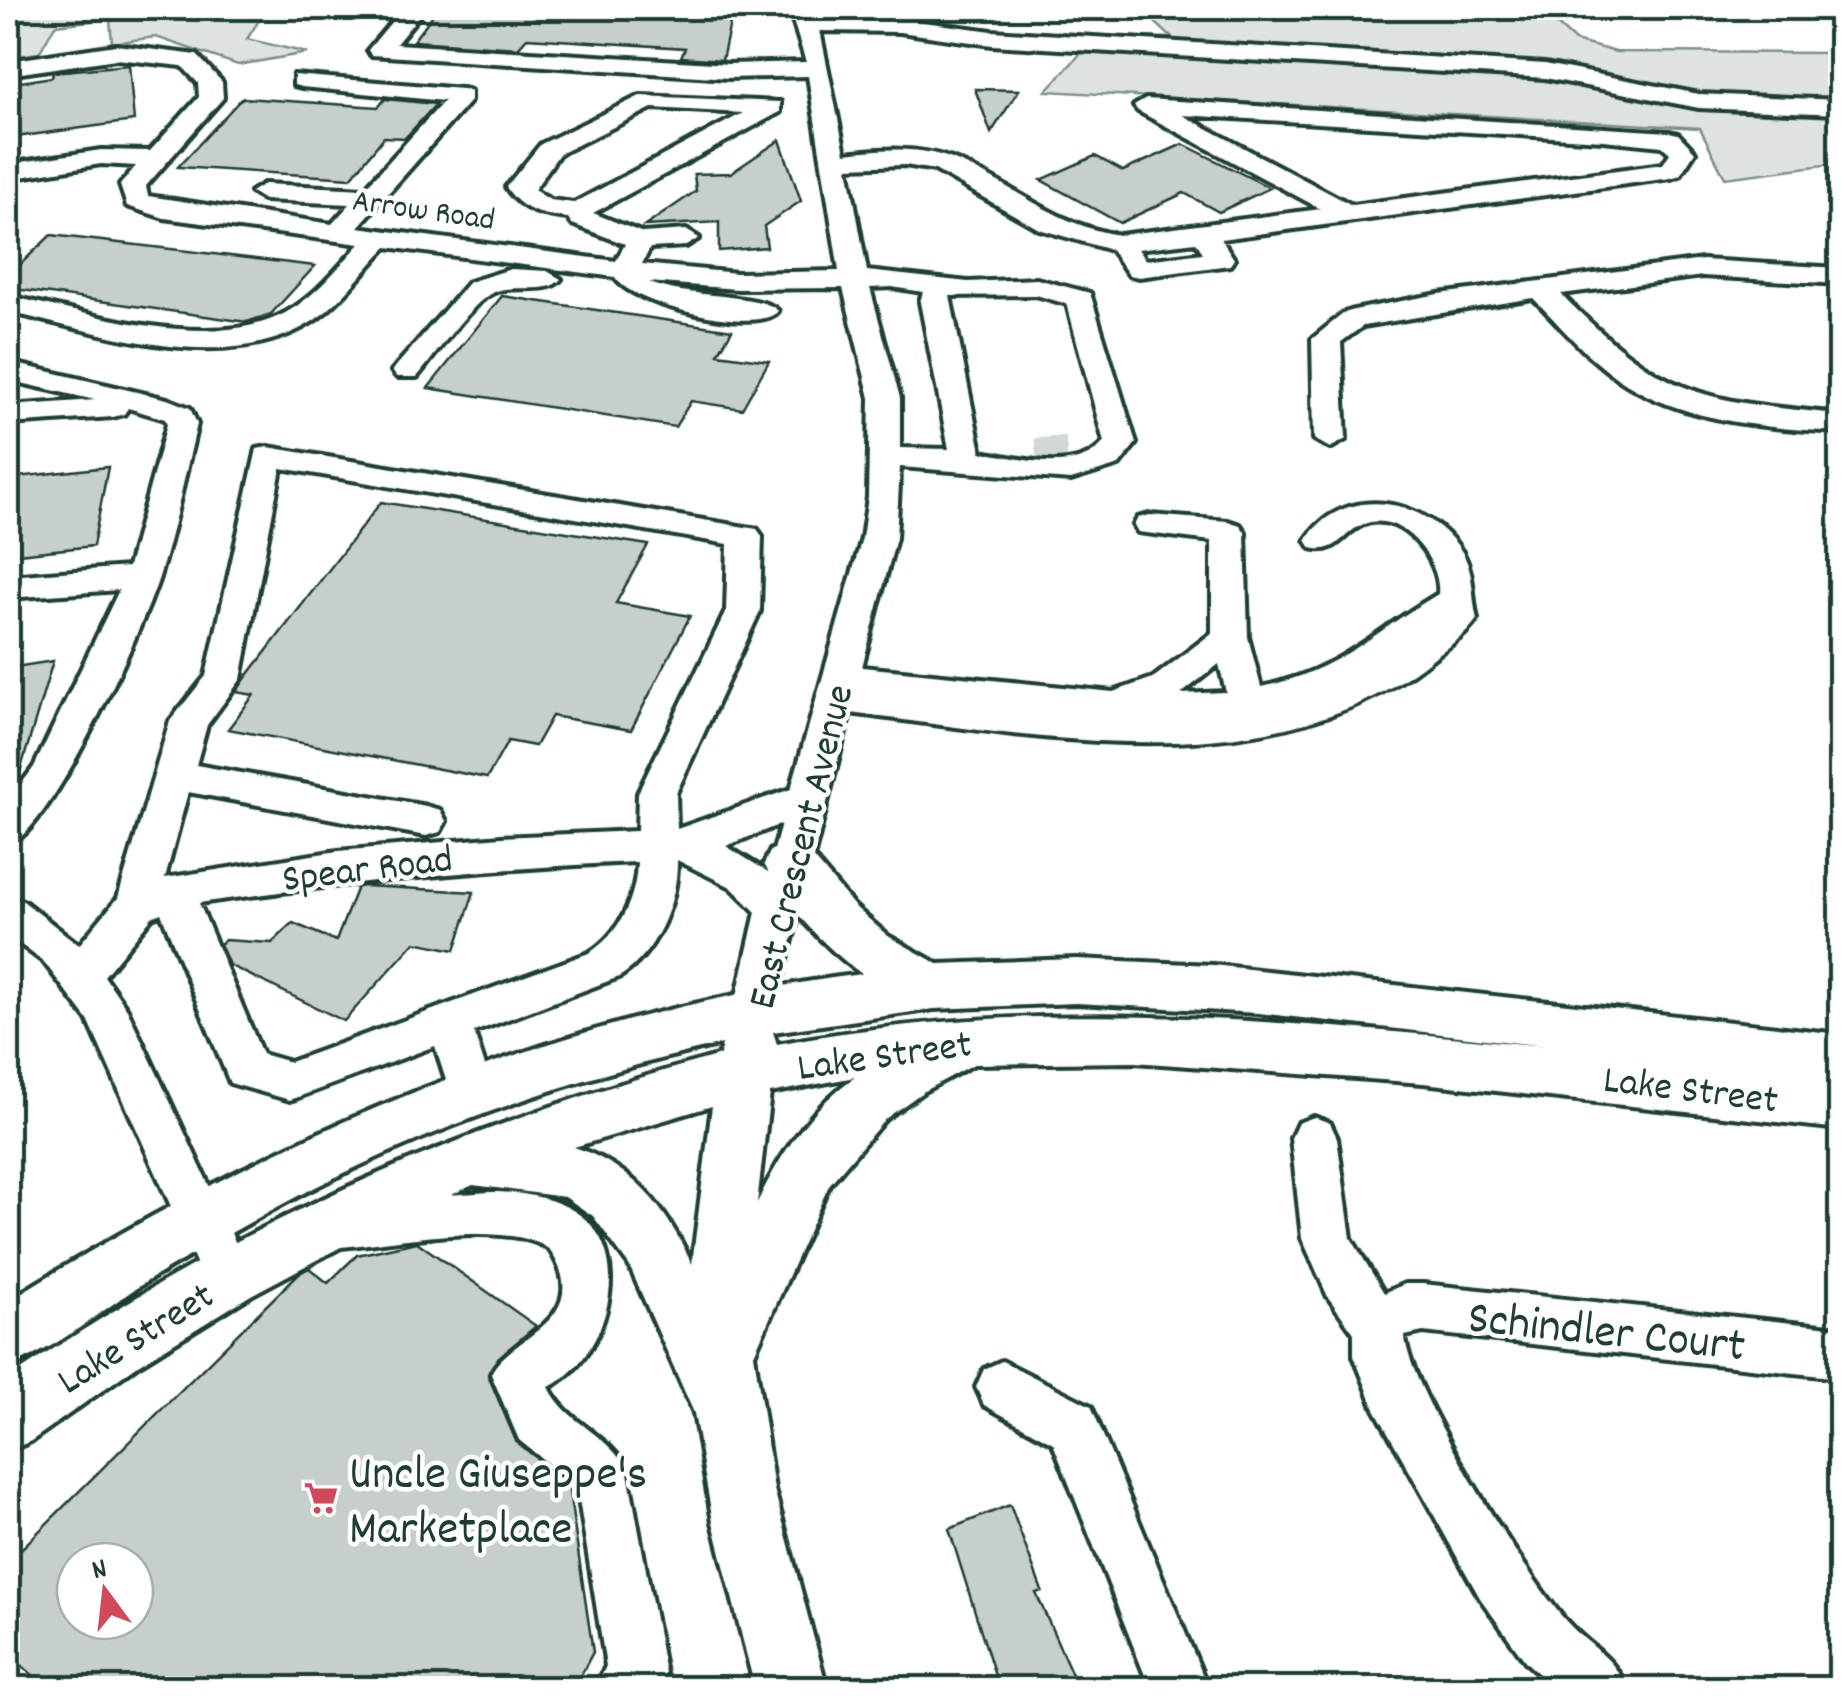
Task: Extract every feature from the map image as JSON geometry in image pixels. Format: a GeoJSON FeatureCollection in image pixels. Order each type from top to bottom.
{"type":"FeatureCollection","features":[{"type":"Feature","properties":{"kind":"main road"},"geometry":{"type":"LineString","coordinates":[[784,886],[826,913],[870,955],[934,986]]}},
{"type":"Feature","properties":{"kind":"main road","name":"Lake Street"},"geometry":{"type":"LineString","coordinates":[[8,1336],[201,1218],[348,1145],[472,1094],[642,1039],[755,1013],[934,986],[1072,981],[1208,987],[1840,1058]]}},
{"type":"Feature","properties":{"kind":"main road","name":"East Crescent Avenue"},"geometry":{"type":"LineString","coordinates":[[755,1013],[724,1216],[722,1354],[728,1420],[750,1530],[792,1688]]}},
{"type":"Feature","properties":{"kind":"main road"},"geometry":{"type":"LineString","coordinates":[[722,1354],[796,1185],[832,1130],[861,1103],[911,1070],[990,1038]]}},
{"type":"Feature","properties":{"kind":"main road","name":"Lake Street"},"geometry":{"type":"LineString","coordinates":[[8,1418],[94,1358],[227,1278],[326,1226],[470,1160],[612,1109],[745,1074],[884,1048],[990,1038],[1127,1038],[1340,1051],[1840,1104]]}},
{"type":"Feature","properties":{"kind":"main road"},"geometry":{"type":"LineString","coordinates":[[470,1160],[570,1172],[590,1179],[626,1210],[651,1251],[728,1420]]}},
{"type":"Feature","properties":{"kind":"street"},"geometry":{"type":"LineString","coordinates":[[414,8],[379,50],[729,71],[806,101]]}},
{"type":"Feature","properties":{"kind":"street"},"geometry":{"type":"LineString","coordinates":[[769,8],[948,27],[992,38],[1544,71],[1600,77],[1652,93],[1703,101],[1840,107]]}},
{"type":"Feature","properties":{"kind":"street","name":"East Crescent Avenue"},"geometry":{"type":"LineString","coordinates":[[755,1013],[784,886],[878,538],[886,458],[885,398],[854,278],[836,160],[806,101],[802,14]]}},
{"type":"Feature","properties":{"kind":"street","name":"Arrow Road"},"geometry":{"type":"LineString","coordinates":[[8,68],[116,52],[189,60],[210,82],[211,98],[132,186],[136,201],[149,206],[625,270],[737,281],[854,278],[939,286],[1037,288],[1080,299],[1119,446]]}},
{"type":"Feature","properties":{"kind":"street"},"geometry":{"type":"LineString","coordinates":[[302,80],[462,96],[339,232]]}},
{"type":"Feature","properties":{"kind":"street"},"geometry":{"type":"LineString","coordinates":[[648,100],[806,101],[578,211],[537,205],[524,198],[519,187],[550,148],[648,100]]}},
{"type":"Feature","properties":{"kind":"street"},"geometry":{"type":"LineString","coordinates":[[836,160],[910,159],[941,164],[1059,232],[1088,241],[1120,243],[1139,269],[1220,259],[1204,233],[1672,170],[1684,152],[1669,139],[1604,133],[1146,106],[1347,213]]}},
{"type":"Feature","properties":{"kind":"street"},"geometry":{"type":"LineString","coordinates":[[8,172],[101,157],[156,159]]}},
{"type":"Feature","properties":{"kind":"street"},"geometry":{"type":"LineString","coordinates":[[264,192],[368,197]]}},
{"type":"Feature","properties":{"kind":"street"},"geometry":{"type":"LineString","coordinates":[[578,211],[580,218],[640,241],[686,238]]}},
{"type":"Feature","properties":{"kind":"street"},"geometry":{"type":"LineString","coordinates":[[8,304],[191,337],[266,331],[299,318],[382,236]]}},
{"type":"Feature","properties":{"kind":"street"},"geometry":{"type":"LineString","coordinates":[[625,270],[640,241]]}},
{"type":"Feature","properties":{"kind":"street"},"geometry":{"type":"LineString","coordinates":[[1330,439],[1326,338],[1354,319],[1703,268],[1840,276]]}},
{"type":"Feature","properties":{"kind":"street"},"geometry":{"type":"LineString","coordinates":[[625,270],[634,288],[652,296],[764,312]]}},
{"type":"Feature","properties":{"kind":"street"},"geometry":{"type":"LineString","coordinates":[[406,371],[467,300],[494,280],[565,280],[625,270]]}},
{"type":"Feature","properties":{"kind":"street"},"geometry":{"type":"LineString","coordinates":[[939,286],[934,302],[978,462]]}},
{"type":"Feature","properties":{"kind":"street"},"geometry":{"type":"LineString","coordinates":[[1540,289],[1611,358],[1646,384],[1721,408],[1840,423]]}},
{"type":"Feature","properties":{"kind":"street"},"geometry":{"type":"LineString","coordinates":[[8,371],[156,405],[179,414],[182,424],[142,577],[50,774],[8,830]]}},
{"type":"Feature","properties":{"kind":"street"},"geometry":{"type":"LineString","coordinates":[[8,415],[156,405]]}},
{"type":"Feature","properties":{"kind":"street"},"geometry":{"type":"LineString","coordinates":[[886,458],[1060,470],[1096,465],[1114,455],[1119,446]]}},
{"type":"Feature","properties":{"kind":"street"},"geometry":{"type":"LineString","coordinates":[[1072,451],[1119,446]]}},
{"type":"Feature","properties":{"kind":"street"},"geometry":{"type":"LineString","coordinates":[[978,462],[1036,454]]}},
{"type":"Feature","properties":{"kind":"street"},"geometry":{"type":"LineString","coordinates":[[80,974],[156,898],[173,775],[190,722],[222,678],[268,456],[745,536],[743,610],[657,793],[675,844],[745,876],[784,886]]}},
{"type":"Feature","properties":{"kind":"street"},"geometry":{"type":"LineString","coordinates":[[838,688],[1110,728],[1187,729],[1249,713],[1334,702],[1424,654],[1459,618],[1455,600],[1460,580],[1450,556],[1416,527],[1376,512],[1349,517],[1323,540]]}},
{"type":"Feature","properties":{"kind":"street"},"geometry":{"type":"LineString","coordinates":[[1150,526],[1228,532],[1230,638],[1249,713]]}},
{"type":"Feature","properties":{"kind":"street"},"geometry":{"type":"LineString","coordinates":[[8,588],[142,577]]}},
{"type":"Feature","properties":{"kind":"street"},"geometry":{"type":"LineString","coordinates":[[1098,704],[1126,702],[1166,687],[1230,638]]}},
{"type":"Feature","properties":{"kind":"street"},"geometry":{"type":"LineString","coordinates":[[838,688],[1098,704],[1138,710],[1249,713]]}},
{"type":"Feature","properties":{"kind":"street"},"geometry":{"type":"LineString","coordinates":[[173,775],[426,821]]}},
{"type":"Feature","properties":{"kind":"street"},"geometry":{"type":"LineString","coordinates":[[156,898],[194,950],[246,1069],[290,1082],[604,965],[625,952],[675,844],[808,798]]}},
{"type":"Feature","properties":{"kind":"street","name":"Spear Road"},"geometry":{"type":"LineString","coordinates":[[156,898],[374,864],[558,847],[675,844]]}},
{"type":"Feature","properties":{"kind":"street"},"geometry":{"type":"LineString","coordinates":[[8,913],[59,950],[105,1009],[227,1278]]}},
{"type":"Feature","properties":{"kind":"street"},"geometry":{"type":"LineString","coordinates":[[449,1020],[472,1094]]}},
{"type":"Feature","properties":{"kind":"street"},"geometry":{"type":"LineString","coordinates":[[1314,1138],[1318,1217],[1339,1276],[1378,1324],[1388,1382],[1500,1578],[1546,1642],[1598,1688]]}},
{"type":"Feature","properties":{"kind":"street"},"geometry":{"type":"LineString","coordinates":[[326,1226],[519,1214],[566,1232],[580,1257],[586,1286],[582,1318],[534,1370],[517,1374],[538,1421],[602,1473],[636,1673],[625,1688]]}},
{"type":"Feature","properties":{"kind":"street","name":"Schindler Court"},"geometry":{"type":"LineString","coordinates":[[1378,1324],[1405,1308],[1424,1308],[1840,1353]]}},
{"type":"Feature","properties":{"kind":"street"},"geometry":{"type":"LineString","coordinates":[[1002,1388],[1072,1425],[1179,1688]]}},
{"type":"Feature","properties":{"kind":"shaded area"},"geometry":{"type":"Polygon","coordinates":[[[8,8],[267,8],[247,39],[307,53],[238,65],[156,37],[112,43],[110,19],[55,25],[39,53],[8,58],[8,8]]]}},
{"type":"Feature","properties":{"kind":"shaded area"},"geometry":{"type":"Polygon","coordinates":[[[1140,8],[1539,8],[1575,41],[1616,52],[1840,53],[1840,163],[1725,178],[1700,128],[1046,91],[1097,36],[1172,38],[1140,8]]]}},
{"type":"Feature","properties":{"kind":"building"},"geometry":{"type":"Polygon","coordinates":[[[438,8],[733,10],[722,60],[681,57],[685,48],[527,38],[518,48],[413,41],[438,8]]]}},
{"type":"Feature","properties":{"kind":"building"},"geometry":{"type":"Polygon","coordinates":[[[129,65],[134,121],[8,138],[8,84],[52,77],[53,72],[129,65]]]}},
{"type":"Feature","properties":{"kind":"building"},"geometry":{"type":"Polygon","coordinates":[[[975,89],[1019,90],[991,133],[975,89]]]}},
{"type":"Feature","properties":{"kind":"building"},"geometry":{"type":"Polygon","coordinates":[[[242,98],[378,107],[385,99],[436,104],[405,138],[384,137],[351,178],[178,167],[242,98]]]}},
{"type":"Feature","properties":{"kind":"building"},"geometry":{"type":"Polygon","coordinates":[[[780,140],[801,201],[764,226],[767,247],[719,251],[719,222],[645,226],[696,191],[694,174],[731,173],[780,140]]]}},
{"type":"Feature","properties":{"kind":"building"},"geometry":{"type":"Polygon","coordinates":[[[1183,144],[1270,188],[1219,212],[1184,193],[1120,223],[1041,180],[1095,156],[1123,171],[1183,144]]]}},
{"type":"Feature","properties":{"kind":"building"},"geometry":{"type":"Polygon","coordinates":[[[51,235],[315,266],[271,314],[247,322],[8,288],[8,276],[51,235]]]}},
{"type":"Feature","properties":{"kind":"building"},"geometry":{"type":"Polygon","coordinates":[[[502,296],[732,330],[718,354],[769,361],[742,409],[691,401],[675,427],[428,388],[502,296]]]}},
{"type":"Feature","properties":{"kind":"building"},"geometry":{"type":"Polygon","coordinates":[[[108,467],[93,546],[8,555],[8,478],[108,467]]]}},
{"type":"Feature","properties":{"kind":"building"},"geometry":{"type":"Polygon","coordinates":[[[381,502],[648,545],[616,603],[690,616],[631,730],[552,716],[535,746],[508,741],[487,778],[228,729],[254,695],[236,692],[381,502]]]}},
{"type":"Feature","properties":{"kind":"building"},"geometry":{"type":"Polygon","coordinates":[[[53,661],[16,785],[8,791],[8,668],[53,661]]]}},
{"type":"Feature","properties":{"kind":"building"},"geometry":{"type":"Polygon","coordinates":[[[357,887],[474,892],[455,950],[415,942],[344,1021],[229,965],[220,944],[225,940],[272,943],[293,923],[336,941],[357,887]]]}},
{"type":"Feature","properties":{"kind":"building","name":"Uncle Giuseppe's Marketplace"},"geometry":{"type":"Polygon","coordinates":[[[417,1242],[536,1326],[498,1358],[488,1375],[516,1441],[568,1484],[593,1652],[574,1688],[47,1688],[8,1653],[8,1562],[298,1274],[309,1268],[328,1283],[357,1255],[417,1242]]]}},
{"type":"Feature","properties":{"kind":"building"},"geometry":{"type":"Polygon","coordinates":[[[1010,1505],[1042,1591],[1036,1593],[1078,1688],[1008,1688],[1004,1679],[997,1682],[949,1529],[1010,1505]]]}},
{"type":"Feature","properties":{"kind":"tunnel"},"geometry":{"type":"LineString","coordinates":[[1036,454],[1072,451]]}},
{"type":"Feature","properties":{"kind":"place","name":"Uncle Giuseppe's Marketplace"},"geometry":{"type":"Point","coordinates":[321,1498]}}]}
